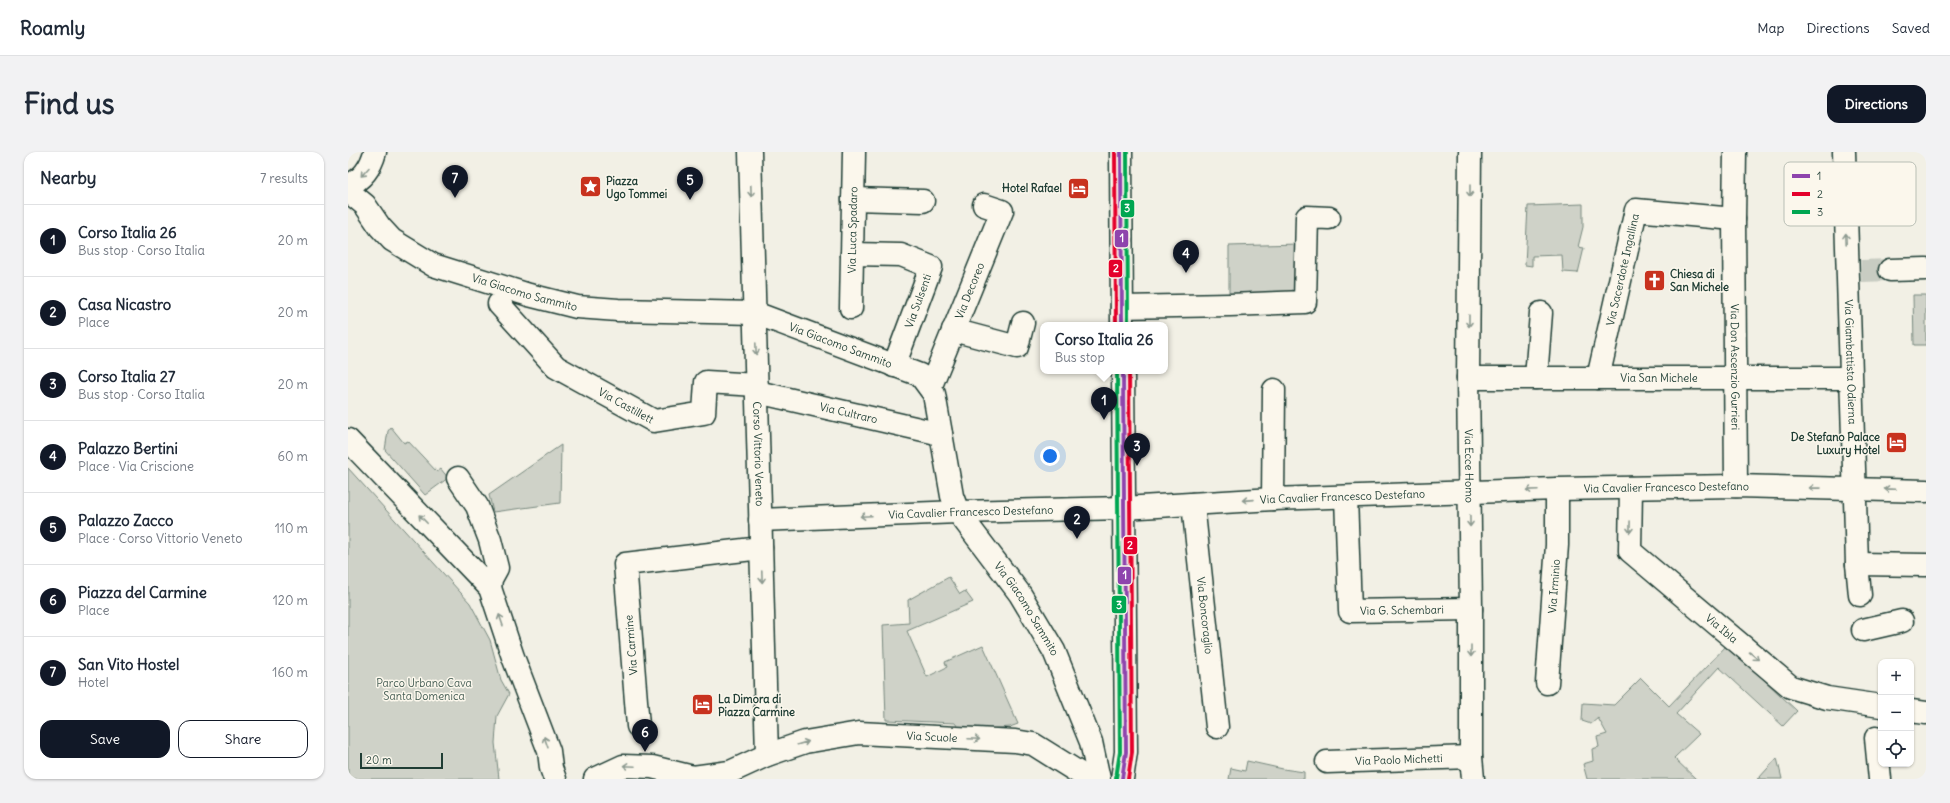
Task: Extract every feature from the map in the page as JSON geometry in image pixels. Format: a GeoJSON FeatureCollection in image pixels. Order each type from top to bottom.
{"type":"FeatureCollection","features":[{"type":"Feature","properties":{"kind":"street"},"geometry":{"type":"LineString","coordinates":[[348,185],[356,182],[371,165],[375,152]]}},
{"type":"Feature","properties":{"kind":"street","name":"Corso Vittorio Veneto"},"geometry":{"type":"LineString","coordinates":[[750,152],[766,755]]}},
{"type":"Feature","properties":{"kind":"street","name":"Via Luca Spadaro"},"geometry":{"type":"LineString","coordinates":[[851,308],[854,152]]}},
{"type":"Feature","properties":{"kind":"street"},"geometry":{"type":"LineString","coordinates":[[1121,152],[1122,316],[1230,306],[1306,302],[1307,217],[1329,218]]}},
{"type":"Feature","properties":{"kind":"street","name":"Via Ecce Homo"},"geometry":{"type":"LineString","coordinates":[[1470,152],[1468,378],[1471,757],[1473,779]]}},
{"type":"Feature","properties":{"kind":"street","name":"Via Don Ascenzio Gurrieri"},"geometry":{"type":"LineString","coordinates":[[1735,152],[1734,219],[1736,486]]}},
{"type":"Feature","properties":{"kind":"street","name":"Via Giambattista Odierna"},"geometry":{"type":"LineString","coordinates":[[1844,152],[1845,162]]}},
{"type":"Feature","properties":{"kind":"street","name":"Via Giacomo Sammito"},"geometry":{"type":"LineString","coordinates":[[348,191],[365,204],[380,227],[392,240],[433,265],[529,295],[577,307],[618,310],[755,313],[920,375],[934,394],[952,496],[958,512],[1020,594],[1054,652],[1091,742],[1099,779]]}},
{"type":"Feature","properties":{"kind":"street"},"geometry":{"type":"LineString","coordinates":[[854,199],[923,201]]}},
{"type":"Feature","properties":{"kind":"street","name":"Via Decoreo"},"geometry":{"type":"LineString","coordinates":[[930,388],[1002,210],[984,205]]}},
{"type":"Feature","properties":{"kind":"street","name":"Via Sacerdote Ingallina"},"geometry":{"type":"LineString","coordinates":[[1598,378],[1636,210],[1734,219]]}},
{"type":"Feature","properties":{"kind":"street","name":"Via Giambattista Odierna"},"geometry":{"type":"LineString","coordinates":[[1850,226],[1854,271],[1850,378],[1857,564],[1860,595]]}},
{"type":"Feature","properties":{"kind":"street","name":"Via Sulsenti"},"geometry":{"type":"LineString","coordinates":[[852,254],[900,256],[931,267],[894,366]]}},
{"type":"Feature","properties":{"kind":"street"},"geometry":{"type":"LineString","coordinates":[[1890,270],[1926,269]]}},
{"type":"Feature","properties":{"kind":"street","name":"Via Castillett"},"geometry":{"type":"LineString","coordinates":[[499,304],[556,367],[654,421],[704,412],[706,382],[757,388]]}},
{"type":"Feature","properties":{"kind":"street"},"geometry":{"type":"LineString","coordinates":[[1536,378],[1541,313]]}},
{"type":"Feature","properties":{"kind":"street"},"geometry":{"type":"LineString","coordinates":[[953,330],[1017,347],[1023,323]]}},
{"type":"Feature","properties":{"kind":"street"},"geometry":{"type":"LineString","coordinates":[[1122,779],[1126,752],[1123,374]]}},
{"type":"Feature","properties":{"kind":"street","name":"Via San Michele"},"geometry":{"type":"LineString","coordinates":[[1468,378],[1850,378]]}},
{"type":"Feature","properties":{"kind":"street","name":"Via Cultraro"},"geometry":{"type":"LineString","coordinates":[[757,388],[941,434]]}},
{"type":"Feature","properties":{"kind":"street"},"geometry":{"type":"LineString","coordinates":[[1273,499],[1274,390]]}},
{"type":"Feature","properties":{"kind":"street"},"geometry":{"type":"LineString","coordinates":[[348,440],[490,588]]}},
{"type":"Feature","properties":{"kind":"street"},"geometry":{"type":"LineString","coordinates":[[458,478],[477,506],[490,540],[497,568],[491,579],[490,588],[513,657],[546,743],[551,768],[556,779]]}},
{"type":"Feature","properties":{"kind":"street","name":"Via Cavalier Francesco Destefano"},"geometry":{"type":"LineString","coordinates":[[760,520],[958,512],[1124,508],[1273,499],[1470,492],[1736,486],[1926,490]]}},
{"type":"Feature","properties":{"kind":"street","name":"Via Ibla"},"geometry":{"type":"LineString","coordinates":[[1631,488],[1630,551],[1791,687],[1827,698],[1878,706]]}},
{"type":"Feature","properties":{"kind":"street","name":"Via Irminio"},"geometry":{"type":"LineString","coordinates":[[1547,683],[1557,545],[1557,490]]}},
{"type":"Feature","properties":{"kind":"street","name":"Via G. Schembari"},"geometry":{"type":"LineString","coordinates":[[1346,497],[1350,611],[1471,609]]}},
{"type":"Feature","properties":{"kind":"street","name":"Via Boncoraglio"},"geometry":{"type":"LineString","coordinates":[[1193,504],[1217,727]]}},
{"type":"Feature","properties":{"kind":"street","name":"Via Carmine"},"geometry":{"type":"LineString","coordinates":[[638,726],[625,564],[761,548]]}},
{"type":"Feature","properties":{"kind":"street"},"geometry":{"type":"LineString","coordinates":[[1857,564],[1926,566]]}},
{"type":"Feature","properties":{"kind":"street"},"geometry":{"type":"LineString","coordinates":[[1864,630],[1902,621]]}},
{"type":"Feature","properties":{"kind":"street"},"geometry":{"type":"LineString","coordinates":[[1914,711],[1926,713]]}},
{"type":"Feature","properties":{"kind":"street","name":"Via Scuole"},"geometry":{"type":"LineString","coordinates":[[595,779],[623,766],[652,767],[669,775],[693,777],[730,772],[766,755],[805,742],[858,733],[1015,741],[1033,744],[1089,779]]}},
{"type":"Feature","properties":{"kind":"street"},"geometry":{"type":"LineString","coordinates":[[1876,738],[1880,779]]}},
{"type":"Feature","properties":{"kind":"street","name":"Via Paolo Michetti"},"geometry":{"type":"LineString","coordinates":[[1327,762],[1471,757]]}},
{"type":"Feature","properties":{"kind":"green space"},"geometry":{"type":"Polygon","coordinates":[[[1583,204],[1583,227],[1578,247],[1584,248],[1578,273],[1563,272],[1562,255],[1532,256],[1532,266],[1525,265],[1528,206],[1583,204]]]}},
{"type":"Feature","properties":{"kind":"green space"},"geometry":{"type":"Polygon","coordinates":[[[1298,244],[1297,299],[1229,301],[1229,246],[1298,244]]]}},
{"type":"Feature","properties":{"kind":"green space"},"geometry":{"type":"Polygon","coordinates":[[[1913,295],[1926,295],[1926,345],[1914,345],[1913,295]]]}},
{"type":"Feature","properties":{"kind":"green space"},"geometry":{"type":"Polygon","coordinates":[[[391,427],[404,443],[408,441],[437,472],[441,469],[448,478],[425,495],[385,450],[388,431],[391,427]]]}},
{"type":"Feature","properties":{"kind":"green space"},"geometry":{"type":"Polygon","coordinates":[[[561,445],[560,503],[493,512],[489,495],[561,445]]]}},
{"type":"Feature","properties":{"kind":"green space","name":"Parco Urbano Cava Santa Domenica"},"geometry":{"type":"Polygon","coordinates":[[[348,468],[470,603],[490,640],[501,680],[509,694],[497,716],[495,743],[499,779],[348,779],[348,468]]]}},
{"type":"Feature","properties":{"kind":"green space"},"geometry":{"type":"Polygon","coordinates":[[[949,577],[960,594],[965,591],[973,602],[907,631],[927,677],[947,667],[945,662],[983,645],[1018,724],[1010,727],[961,731],[955,723],[886,720],[883,625],[909,623],[908,600],[949,577]]]}},
{"type":"Feature","properties":{"kind":"green space"},"geometry":{"type":"Polygon","coordinates":[[[1727,645],[1797,711],[1783,726],[1719,667],[1676,714],[1699,734],[1674,758],[1696,779],[1587,779],[1583,764],[1593,761],[1592,749],[1599,747],[1597,737],[1607,734],[1598,718],[1591,724],[1582,721],[1583,703],[1614,705],[1641,678],[1669,706],[1727,645]]]}},
{"type":"Feature","properties":{"kind":"green space"},"geometry":{"type":"Polygon","coordinates":[[[1777,758],[1782,779],[1757,779],[1759,778],[1777,758]]]}},
{"type":"Feature","properties":{"kind":"green space"},"geometry":{"type":"Polygon","coordinates":[[[1247,761],[1304,772],[1304,779],[1229,779],[1231,768],[1245,771],[1247,761]]]}},
{"type":"Feature","properties":{"kind":"tunnel"},"geometry":{"type":"LineString","coordinates":[[1861,271],[1890,270]]}},
{"type":"Feature","properties":{"kind":"transit line","name":"2"},"geometry":{"type":"LineString","coordinates":[[1115,152],[1116,322]]}},
{"type":"Feature","properties":{"kind":"transit line","name":"1"},"geometry":{"type":"LineString","coordinates":[[1121,152],[1122,322]]}},
{"type":"Feature","properties":{"kind":"transit line","name":"3"},"geometry":{"type":"LineString","coordinates":[[1127,152],[1128,322]]}},
{"type":"Feature","properties":{"kind":"transit line","name":"3"},"geometry":{"type":"LineString","coordinates":[[1116,778],[1120,752],[1117,374]]}},
{"type":"Feature","properties":{"kind":"transit line","name":"1"},"geometry":{"type":"LineString","coordinates":[[1122,779],[1126,752],[1123,374]]}},
{"type":"Feature","properties":{"kind":"transit line","name":"2"},"geometry":{"type":"LineString","coordinates":[[1128,779],[1132,752],[1129,374]]}},
{"type":"Feature","properties":{"kind":"place","name":"Piazza Ugo Tommei"},"geometry":{"type":"Point","coordinates":[591,187]}},
{"type":"Feature","properties":{"kind":"place","name":"Hotel Rafael"},"geometry":{"type":"Point","coordinates":[1078,188]}},
{"type":"Feature","properties":{"kind":"place","name":"San Vito Hostel"},"geometry":{"type":"Point","coordinates":[455,198]}},
{"type":"Feature","properties":{"kind":"place","name":"Palazzo Zacco"},"geometry":{"type":"Point","coordinates":[690,200]}},
{"type":"Feature","properties":{"kind":"place","name":"Palazzo Bertini"},"geometry":{"type":"Point","coordinates":[1186,273]}},
{"type":"Feature","properties":{"kind":"place","name":"Chiesa di San Michele"},"geometry":{"type":"Point","coordinates":[1655,280]}},
{"type":"Feature","properties":{"kind":"place","name":"Corso Italia 26"},"geometry":{"type":"Point","coordinates":[1104,420]}},
{"type":"Feature","properties":{"kind":"place","name":"De Stefano Palace Luxury Hotel"},"geometry":{"type":"Point","coordinates":[1896,443]}},
{"type":"Feature","properties":{"kind":"place","name":"Corso Italia 27"},"geometry":{"type":"Point","coordinates":[1137,466]}},
{"type":"Feature","properties":{"kind":"place","name":"Casa Nicastro"},"geometry":{"type":"Point","coordinates":[1077,539]}},
{"type":"Feature","properties":{"kind":"place","name":"La Dimora di Piazza Carmine"},"geometry":{"type":"Point","coordinates":[702,705]}},
{"type":"Feature","properties":{"kind":"place","name":"Piazza del Carmine"},"geometry":{"type":"Point","coordinates":[645,752]}}]}
